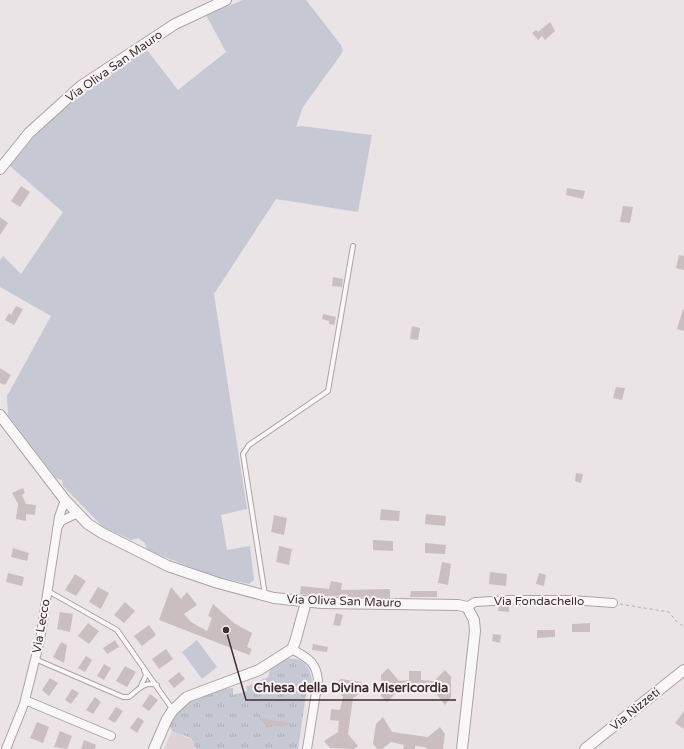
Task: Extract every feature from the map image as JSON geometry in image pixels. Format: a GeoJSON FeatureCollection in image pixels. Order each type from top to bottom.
{"type":"FeatureCollection","features":[{"type":"Feature","properties":{"kind":"street","name":"Via Oliva San Mauro"},"geometry":{"type":"LineString","coordinates":[[0,169],[29,132],[81,86],[175,24],[226,0]]}},
{"type":"Feature","properties":{"kind":"street","name":"Via Oliva San Mauro"},"geometry":{"type":"LineString","coordinates":[[0,415],[66,500],[88,524],[102,533],[168,566],[218,583],[265,596],[306,602],[458,605],[467,607]]}},
{"type":"Feature","properties":{"kind":"street","name":"Via Lecco"},"geometry":{"type":"LineString","coordinates":[[6,749],[25,700],[35,659],[48,591],[57,529],[62,505],[66,500]]}},
{"type":"Feature","properties":{"kind":"street"},"geometry":{"type":"LineString","coordinates":[[57,529],[61,521],[78,514]]}},
{"type":"Feature","properties":{"kind":"street","name":"Via Fondachello"},"geometry":{"type":"LineString","coordinates":[[467,607],[475,602],[511,600],[572,600],[613,603]]}},
{"type":"Feature","properties":{"kind":"street"},"geometry":{"type":"LineString","coordinates":[[154,749],[167,719],[173,710],[187,697],[259,670],[292,649],[296,642],[306,602]]}},
{"type":"Feature","properties":{"kind":"street"},"geometry":{"type":"LineString","coordinates":[[462,749],[475,631],[474,620],[467,607]]}},
{"type":"Feature","properties":{"kind":"street"},"geometry":{"type":"LineString","coordinates":[[292,649],[312,662],[317,670],[318,680],[307,749]]}},
{"type":"Feature","properties":{"kind":"street","name":"Via Nizzeti"},"geometry":{"type":"LineString","coordinates":[[585,749],[684,670]]}},
{"type":"Feature","properties":{"kind":"street"},"geometry":{"type":"LineString","coordinates":[[25,700],[111,736]]}},
{"type":"Feature","properties":{"kind":"lane"},"geometry":{"type":"LineString","coordinates":[[265,596],[243,454],[249,445],[328,391],[353,246]]}},
{"type":"Feature","properties":{"kind":"lane"},"geometry":{"type":"LineString","coordinates":[[48,591],[112,625],[124,637],[173,710]]}},
{"type":"Feature","properties":{"kind":"lane"},"geometry":{"type":"LineString","coordinates":[[35,659],[123,697],[129,697],[141,686],[146,675],[144,666]]}},
{"type":"Feature","properties":{"kind":"lane"},"geometry":{"type":"LineString","coordinates":[[141,686],[148,684],[157,686]]}},
{"type":"Feature","properties":{"kind":"path"},"geometry":{"type":"LineString","coordinates":[[613,603],[662,609],[669,612],[676,622],[684,627]]}},
{"type":"Feature","properties":{"kind":"shaded area"},"geometry":{"type":"Polygon","coordinates":[[[172,731],[191,739],[196,749],[164,749],[172,731]]]}},
{"type":"Feature","properties":{"kind":"green space"},"geometry":{"type":"Polygon","coordinates":[[[243,0],[306,0],[341,45],[343,51],[303,107],[296,127],[301,126],[372,135],[358,212],[276,199],[214,294],[247,509],[221,515],[227,550],[250,546],[254,580],[249,584],[213,576],[147,550],[145,543],[138,538],[131,540],[103,527],[63,486],[62,480],[56,478],[8,415],[7,396],[51,316],[0,287],[0,260],[3,256],[21,274],[63,212],[10,166],[37,133],[57,114],[97,83],[147,50],[178,90],[226,52],[206,15],[243,0]]]}},
{"type":"Feature","properties":{"kind":"green space"},"geometry":{"type":"Polygon","coordinates":[[[197,640],[217,667],[202,679],[182,652],[197,640]]]}},
{"type":"Feature","properties":{"kind":"green space"},"geometry":{"type":"Polygon","coordinates":[[[286,659],[297,659],[302,661],[308,668],[312,678],[312,684],[307,688],[298,749],[196,749],[191,738],[172,731],[170,726],[174,717],[186,704],[202,696],[229,688],[233,688],[233,695],[247,691],[246,687],[268,677],[270,670],[286,659]]]}},
{"type":"Feature","properties":{"kind":"building"},"geometry":{"type":"Polygon","coordinates":[[[550,22],[555,31],[545,40],[542,36],[538,40],[532,33],[536,30],[538,32],[550,22]]]}},
{"type":"Feature","properties":{"kind":"building"},"geometry":{"type":"Polygon","coordinates":[[[21,186],[30,192],[20,207],[11,201],[21,186]]]}},
{"type":"Feature","properties":{"kind":"building"},"geometry":{"type":"Polygon","coordinates":[[[567,188],[585,191],[583,199],[566,195],[567,188]]]}},
{"type":"Feature","properties":{"kind":"building"},"geometry":{"type":"Polygon","coordinates":[[[623,206],[633,207],[630,223],[620,222],[623,206]]]}},
{"type":"Feature","properties":{"kind":"building"},"geometry":{"type":"Polygon","coordinates":[[[0,217],[8,223],[0,235],[0,217]]]}},
{"type":"Feature","properties":{"kind":"building"},"geometry":{"type":"Polygon","coordinates":[[[679,255],[684,256],[684,270],[676,268],[679,255]]]}},
{"type":"Feature","properties":{"kind":"building"},"geometry":{"type":"Polygon","coordinates":[[[333,277],[343,279],[342,287],[332,286],[333,277]]]}},
{"type":"Feature","properties":{"kind":"building"},"geometry":{"type":"Polygon","coordinates":[[[16,306],[23,309],[14,325],[5,320],[9,313],[11,315],[16,306]]]}},
{"type":"Feature","properties":{"kind":"building"},"geometry":{"type":"Polygon","coordinates":[[[683,309],[684,310],[684,331],[677,329],[683,309]]]}},
{"type":"Feature","properties":{"kind":"building"},"geometry":{"type":"Polygon","coordinates":[[[323,314],[336,317],[334,325],[329,324],[329,321],[322,319],[323,314]]]}},
{"type":"Feature","properties":{"kind":"building"},"geometry":{"type":"Polygon","coordinates":[[[412,326],[420,328],[418,340],[410,339],[412,326]]]}},
{"type":"Feature","properties":{"kind":"building"},"geometry":{"type":"Polygon","coordinates":[[[0,368],[11,375],[5,385],[0,383],[0,368]]]}},
{"type":"Feature","properties":{"kind":"building"},"geometry":{"type":"Polygon","coordinates":[[[616,387],[625,388],[622,400],[613,398],[616,387]]]}},
{"type":"Feature","properties":{"kind":"building"},"geometry":{"type":"Polygon","coordinates":[[[576,473],[583,474],[581,483],[575,481],[576,473]]]}},
{"type":"Feature","properties":{"kind":"building"},"geometry":{"type":"Polygon","coordinates":[[[23,488],[25,493],[22,495],[26,504],[36,505],[35,515],[26,514],[26,521],[16,519],[18,504],[12,493],[23,488]]]}},
{"type":"Feature","properties":{"kind":"building"},"geometry":{"type":"Polygon","coordinates":[[[381,509],[400,511],[399,521],[380,520],[381,509]]]}},
{"type":"Feature","properties":{"kind":"building"},"geometry":{"type":"Polygon","coordinates":[[[426,514],[446,516],[445,526],[425,524],[426,514]]]}},
{"type":"Feature","properties":{"kind":"building"},"geometry":{"type":"Polygon","coordinates":[[[274,515],[287,518],[284,535],[271,532],[274,515]]]}},
{"type":"Feature","properties":{"kind":"building"},"geometry":{"type":"Polygon","coordinates":[[[373,540],[393,541],[393,551],[373,550],[373,540]]]}},
{"type":"Feature","properties":{"kind":"building"},"geometry":{"type":"Polygon","coordinates":[[[425,543],[446,545],[445,554],[425,553],[425,543]]]}},
{"type":"Feature","properties":{"kind":"building"},"geometry":{"type":"Polygon","coordinates":[[[279,546],[292,549],[289,565],[276,562],[279,546]]]}},
{"type":"Feature","properties":{"kind":"building"},"geometry":{"type":"Polygon","coordinates":[[[13,548],[29,553],[27,561],[11,557],[13,548]]]}},
{"type":"Feature","properties":{"kind":"building"},"geometry":{"type":"Polygon","coordinates":[[[442,562],[451,564],[448,585],[438,583],[442,562]]]}},
{"type":"Feature","properties":{"kind":"building"},"geometry":{"type":"Polygon","coordinates":[[[490,572],[507,574],[506,586],[489,584],[490,572]]]}},
{"type":"Feature","properties":{"kind":"building"},"geometry":{"type":"Polygon","coordinates":[[[8,573],[24,577],[22,586],[6,582],[8,573]]]}},
{"type":"Feature","properties":{"kind":"building"},"geometry":{"type":"Polygon","coordinates":[[[539,573],[546,575],[544,586],[536,584],[539,573]]]}},
{"type":"Feature","properties":{"kind":"building"},"geometry":{"type":"Polygon","coordinates":[[[75,574],[86,581],[76,596],[65,590],[75,574]]]}},
{"type":"Feature","properties":{"kind":"building"},"geometry":{"type":"Polygon","coordinates":[[[331,581],[342,583],[341,590],[390,589],[390,598],[300,594],[301,586],[329,589],[331,581]]]}},
{"type":"Feature","properties":{"kind":"building"},"geometry":{"type":"Polygon","coordinates":[[[98,587],[109,593],[101,609],[89,602],[98,587]]]}},
{"type":"Feature","properties":{"kind":"building"},"geometry":{"type":"Polygon","coordinates":[[[171,587],[181,599],[187,592],[197,605],[184,614],[191,622],[207,631],[212,618],[208,616],[213,604],[234,623],[252,633],[247,647],[252,649],[249,655],[159,620],[171,587]]]}},
{"type":"Feature","properties":{"kind":"building"},"geometry":{"type":"Polygon","coordinates":[[[411,591],[437,591],[437,597],[410,597],[411,591]]]}},
{"type":"Feature","properties":{"kind":"building"},"geometry":{"type":"Polygon","coordinates":[[[125,602],[135,611],[124,623],[114,615],[125,602]]]}},
{"type":"Feature","properties":{"kind":"building"},"geometry":{"type":"Polygon","coordinates":[[[499,606],[509,606],[509,612],[498,611],[499,606]]]}},
{"type":"Feature","properties":{"kind":"building"},"geometry":{"type":"Polygon","coordinates":[[[60,612],[73,614],[70,632],[57,629],[60,612]]]}},
{"type":"Feature","properties":{"kind":"building"},"geometry":{"type":"Polygon","coordinates":[[[336,613],[343,615],[340,626],[333,625],[336,613]]]}},
{"type":"Feature","properties":{"kind":"building"},"geometry":{"type":"Polygon","coordinates":[[[88,623],[99,631],[89,644],[78,636],[88,623]]]}},
{"type":"Feature","properties":{"kind":"building"},"geometry":{"type":"Polygon","coordinates":[[[590,623],[590,632],[572,632],[572,624],[590,623]]]}},
{"type":"Feature","properties":{"kind":"building"},"geometry":{"type":"Polygon","coordinates":[[[149,625],[156,635],[142,646],[134,636],[149,625]]]}},
{"type":"Feature","properties":{"kind":"building"},"geometry":{"type":"Polygon","coordinates":[[[537,630],[555,630],[555,637],[537,638],[537,630]]]}},
{"type":"Feature","properties":{"kind":"building"},"geometry":{"type":"Polygon","coordinates":[[[493,634],[501,635],[500,643],[492,641],[493,634]]]}},
{"type":"Feature","properties":{"kind":"building"},"geometry":{"type":"Polygon","coordinates":[[[115,640],[119,647],[107,654],[103,648],[115,640]]]}},
{"type":"Feature","properties":{"kind":"building"},"geometry":{"type":"Polygon","coordinates":[[[61,642],[67,645],[64,663],[53,657],[61,642]]]}},
{"type":"Feature","properties":{"kind":"building"},"geometry":{"type":"Polygon","coordinates":[[[313,644],[328,647],[327,652],[312,650],[313,644]]]}},
{"type":"Feature","properties":{"kind":"building"},"geometry":{"type":"Polygon","coordinates":[[[166,649],[173,659],[159,669],[152,659],[166,649]]]}},
{"type":"Feature","properties":{"kind":"building"},"geometry":{"type":"Polygon","coordinates":[[[86,656],[92,660],[85,672],[78,668],[86,656]]]}},
{"type":"Feature","properties":{"kind":"building"},"geometry":{"type":"Polygon","coordinates":[[[104,664],[111,668],[104,680],[97,676],[104,664]]]}},
{"type":"Feature","properties":{"kind":"building"},"geometry":{"type":"Polygon","coordinates":[[[125,666],[136,672],[127,687],[116,681],[125,666]]]}},
{"type":"Feature","properties":{"kind":"building"},"geometry":{"type":"Polygon","coordinates":[[[388,668],[399,681],[409,680],[409,671],[421,671],[421,680],[434,681],[445,670],[451,677],[451,697],[445,705],[434,691],[398,691],[387,702],[381,696],[381,675],[388,668]]]}},
{"type":"Feature","properties":{"kind":"building"},"geometry":{"type":"Polygon","coordinates":[[[179,672],[185,679],[174,688],[168,681],[179,672]]]}},
{"type":"Feature","properties":{"kind":"building"},"geometry":{"type":"Polygon","coordinates":[[[50,678],[58,683],[49,696],[42,690],[50,678]]]}},
{"type":"Feature","properties":{"kind":"building"},"geometry":{"type":"Polygon","coordinates":[[[341,679],[361,682],[367,689],[353,698],[348,734],[358,746],[354,749],[330,748],[324,741],[338,732],[339,721],[330,720],[331,709],[340,710],[343,697],[333,685],[341,679]]]}},
{"type":"Feature","properties":{"kind":"building"},"geometry":{"type":"Polygon","coordinates":[[[72,689],[79,693],[71,704],[65,700],[72,689]]]}},
{"type":"Feature","properties":{"kind":"building"},"geometry":{"type":"Polygon","coordinates":[[[150,694],[158,700],[149,711],[142,706],[150,694]]]}},
{"type":"Feature","properties":{"kind":"building"},"geometry":{"type":"Polygon","coordinates":[[[95,697],[101,702],[93,714],[86,710],[95,697]]]}},
{"type":"Feature","properties":{"kind":"building"},"geometry":{"type":"Polygon","coordinates":[[[116,707],[123,711],[115,723],[108,719],[116,707]]]}},
{"type":"Feature","properties":{"kind":"building"},"geometry":{"type":"Polygon","coordinates":[[[684,711],[684,729],[675,723],[684,711]]]}},
{"type":"Feature","properties":{"kind":"building"},"geometry":{"type":"Polygon","coordinates":[[[138,717],[144,721],[137,733],[130,728],[138,717]]]}},
{"type":"Feature","properties":{"kind":"building"},"geometry":{"type":"Polygon","coordinates":[[[383,717],[392,732],[428,737],[440,727],[445,734],[443,749],[427,749],[425,747],[415,746],[415,749],[403,749],[404,745],[391,742],[382,749],[377,749],[373,744],[376,724],[383,717]]]}},
{"type":"Feature","properties":{"kind":"building"},"geometry":{"type":"Polygon","coordinates":[[[258,718],[292,723],[283,727],[267,725],[258,718]]]}},
{"type":"Feature","properties":{"kind":"building"},"geometry":{"type":"Polygon","coordinates":[[[37,722],[49,727],[43,743],[30,738],[37,722]]]}},
{"type":"Feature","properties":{"kind":"building"},"geometry":{"type":"Polygon","coordinates":[[[60,731],[72,736],[67,749],[54,747],[60,731]]]}},
{"type":"Feature","properties":{"kind":"building"},"geometry":{"type":"Polygon","coordinates":[[[84,740],[96,745],[95,749],[81,749],[84,740]]]}},
{"type":"Feature","properties":{"kind":"place","name":"Chiesa della Divina Misericordia"},"geometry":{"type":"Point","coordinates":[226,630]}}]}
